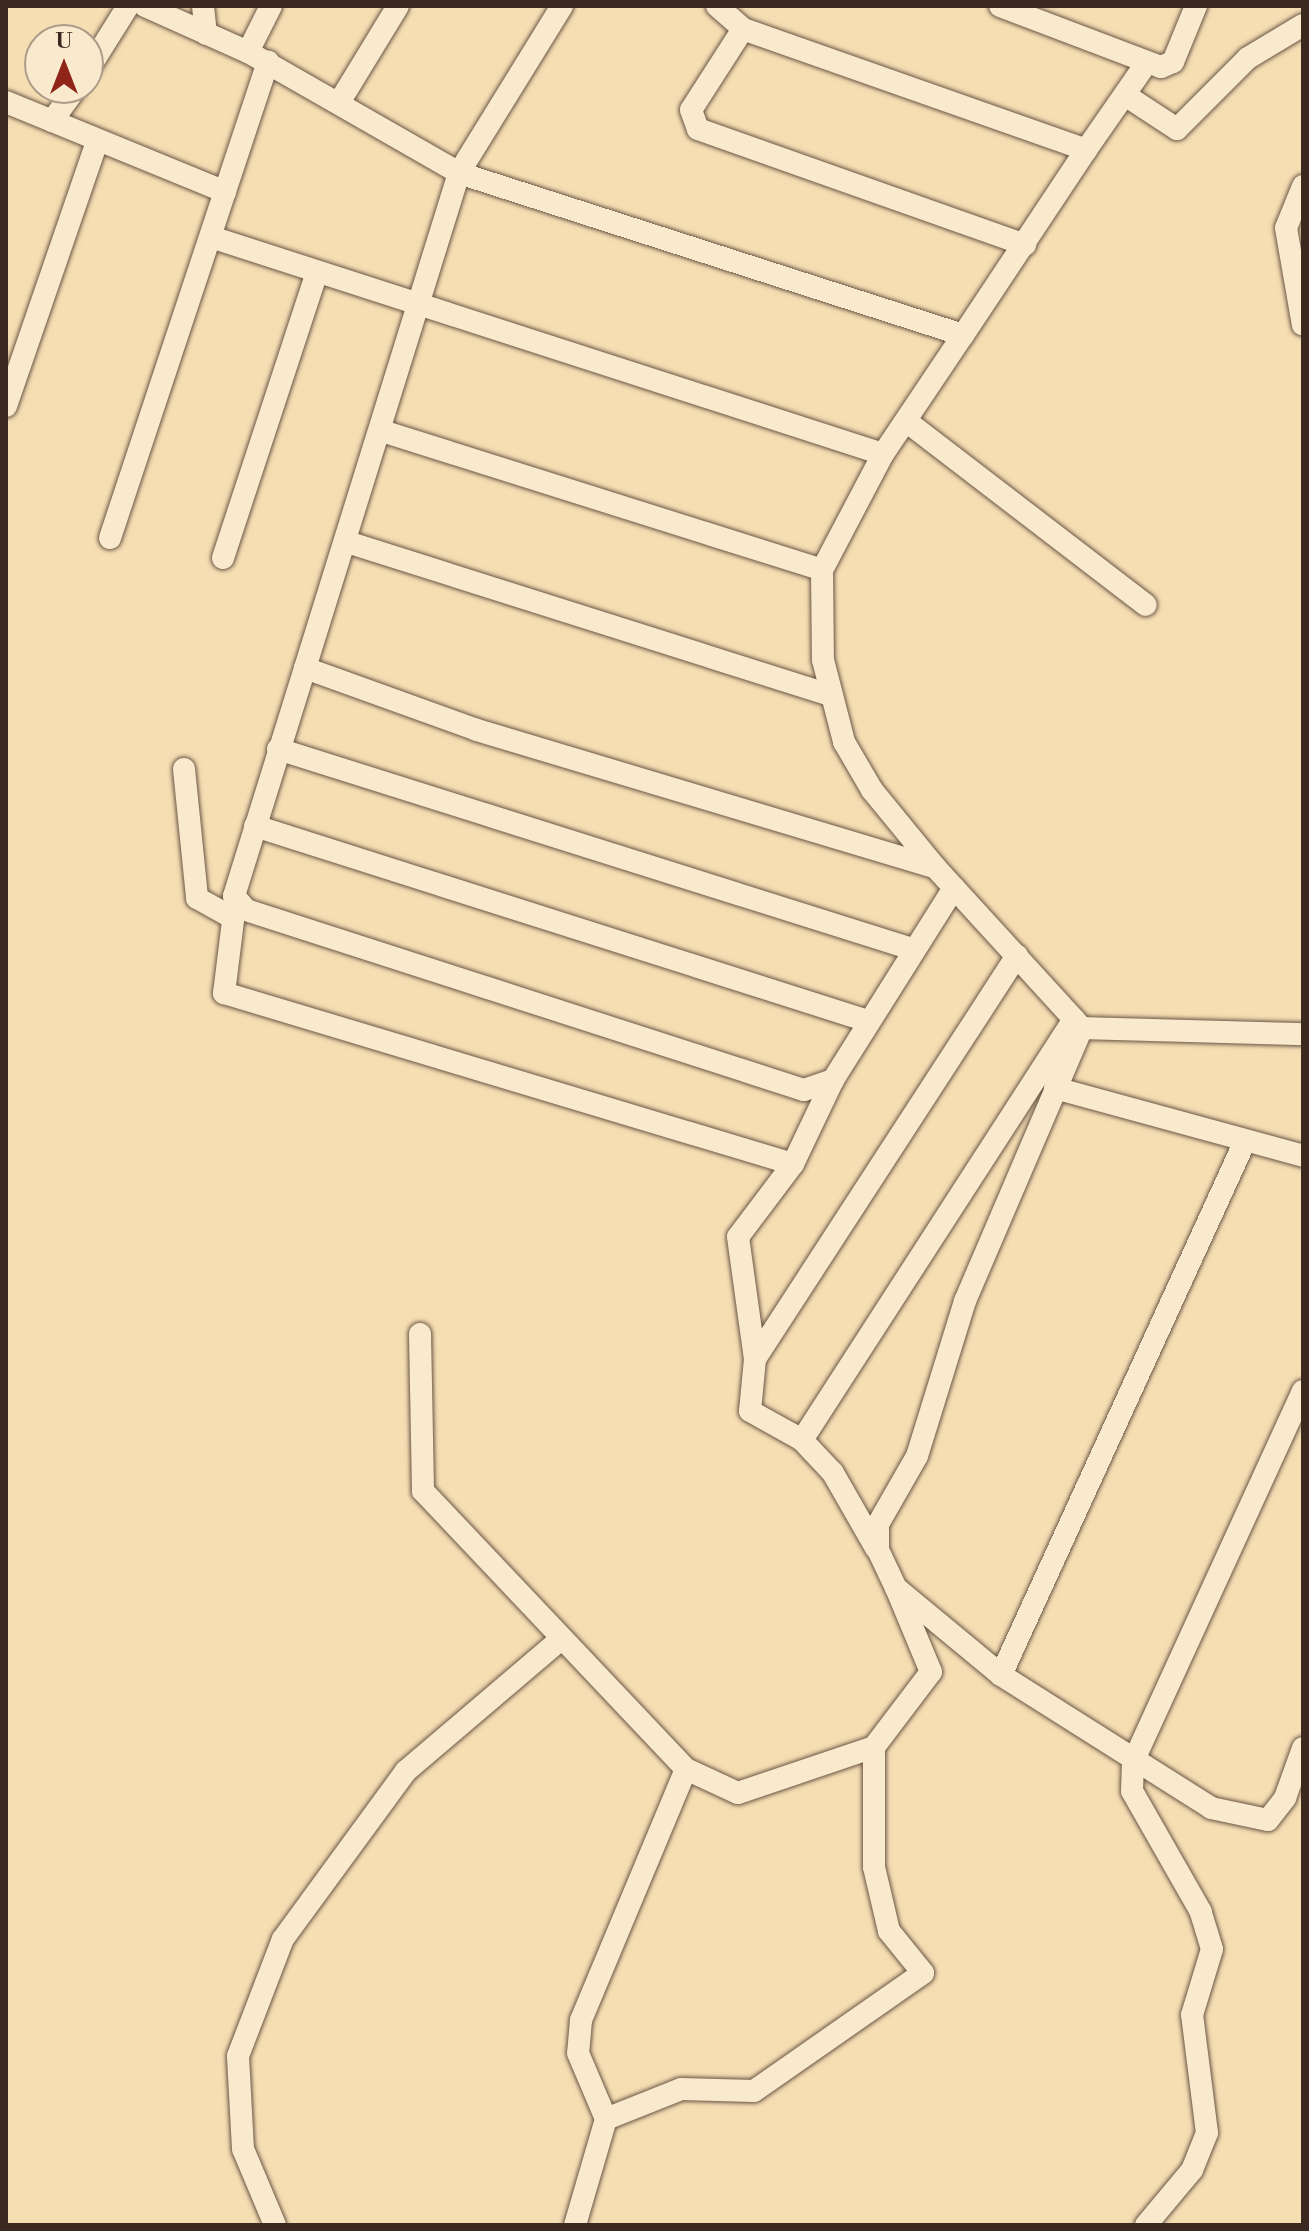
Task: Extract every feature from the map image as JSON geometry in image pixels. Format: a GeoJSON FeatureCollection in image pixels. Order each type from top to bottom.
{"type":"FeatureCollection","features":[{"type":"Feature","properties":{"kind":"street"},"geometry":{"type":"LineString","coordinates":[[104,44],[128,6]]}},
{"type":"Feature","properties":{"kind":"street"},"geometry":{"type":"LineString","coordinates":[[145,6],[258,57],[340,101],[459,173],[963,335]]}},
{"type":"Feature","properties":{"kind":"street"},"geometry":{"type":"LineString","coordinates":[[203,6],[206,34]]}},
{"type":"Feature","properties":{"kind":"street"},"geometry":{"type":"LineString","coordinates":[[110,538],[225,192],[271,6]]}},
{"type":"Feature","properties":{"kind":"street"},"geometry":{"type":"LineString","coordinates":[[340,101],[398,6]]}},
{"type":"Feature","properties":{"kind":"street"},"geometry":{"type":"LineString","coordinates":[[562,6],[459,173],[382,431],[255,826],[234,912],[224,993],[793,1164]]}},
{"type":"Feature","properties":{"kind":"street"},"geometry":{"type":"LineString","coordinates":[[717,6],[743,29],[1086,150]]}},
{"type":"Feature","properties":{"kind":"street"},"geometry":{"type":"LineString","coordinates":[[1010,8],[1145,65],[1173,62],[1196,6]]}},
{"type":"Feature","properties":{"kind":"street"},"geometry":{"type":"LineString","coordinates":[[1125,95],[1177,129],[1248,58],[1303,25]]}},
{"type":"Feature","properties":{"kind":"street"},"geometry":{"type":"LineString","coordinates":[[743,29],[691,110],[698,129],[1025,245]]}},
{"type":"Feature","properties":{"kind":"street"},"geometry":{"type":"LineString","coordinates":[[1145,65],[883,454],[822,570],[830,695],[844,742],[872,790],[935,867],[1078,1023],[1303,1034]]}},
{"type":"Feature","properties":{"kind":"street"},"geometry":{"type":"LineString","coordinates":[[6,102],[225,192]]}},
{"type":"Feature","properties":{"kind":"street"},"geometry":{"type":"LineString","coordinates":[[52,121],[64,104]]}},
{"type":"Feature","properties":{"kind":"street"},"geometry":{"type":"LineString","coordinates":[[6,406],[97,141]]}},
{"type":"Feature","properties":{"kind":"street"},"geometry":{"type":"LineString","coordinates":[[1303,186],[1286,228],[1303,325]]}},
{"type":"Feature","properties":{"kind":"street"},"geometry":{"type":"LineString","coordinates":[[211,237],[883,454]]}},
{"type":"Feature","properties":{"kind":"street"},"geometry":{"type":"LineString","coordinates":[[223,558],[317,272]]}},
{"type":"Feature","properties":{"kind":"street"},"geometry":{"type":"LineString","coordinates":[[906,421],[1146,605]]}},
{"type":"Feature","properties":{"kind":"street"},"geometry":{"type":"LineString","coordinates":[[382,431],[822,570]]}},
{"type":"Feature","properties":{"kind":"street"},"geometry":{"type":"LineString","coordinates":[[347,542],[830,695]]}},
{"type":"Feature","properties":{"kind":"street"},"geometry":{"type":"LineString","coordinates":[[305,668],[477,730],[935,867]]}},
{"type":"Feature","properties":{"kind":"street"},"geometry":{"type":"LineString","coordinates":[[278,749],[912,949]]}},
{"type":"Feature","properties":{"kind":"street"},"geometry":{"type":"LineString","coordinates":[[184,769],[197,898],[804,1090],[833,1080]]}},
{"type":"Feature","properties":{"kind":"street"},"geometry":{"type":"LineString","coordinates":[[255,826],[868,1021]]}},
{"type":"Feature","properties":{"kind":"street"},"geometry":{"type":"LineString","coordinates":[[420,1334],[423,1491],[686,1769],[738,1793],[874,1747],[931,1672],[878,1550],[833,1473],[802,1440],[750,1411],[755,1359],[749,1273],[738,1237],[793,1164],[833,1080],[912,949],[954,888]]}},
{"type":"Feature","properties":{"kind":"street"},"geometry":{"type":"LineString","coordinates":[[755,1359],[1017,956]]}},
{"type":"Feature","properties":{"kind":"street"},"geometry":{"type":"LineString","coordinates":[[878,1550],[878,1524],[917,1456],[965,1301],[1055,1088],[1078,1023]]}},
{"type":"Feature","properties":{"kind":"street"},"geometry":{"type":"LineString","coordinates":[[802,1440],[1078,1023]]}},
{"type":"Feature","properties":{"kind":"street"},"geometry":{"type":"LineString","coordinates":[[1055,1088],[1303,1156]]}},
{"type":"Feature","properties":{"kind":"street"},"geometry":{"type":"LineString","coordinates":[[1001,1675],[1245,1141]]}},
{"type":"Feature","properties":{"kind":"street"},"geometry":{"type":"LineString","coordinates":[[1146,2225],[1192,2170],[1207,2133],[1192,2015],[1212,1949],[1201,1912],[1132,1791],[1133,1762],[1303,1391]]}},
{"type":"Feature","properties":{"kind":"street"},"geometry":{"type":"LineString","coordinates":[[896,1588],[1001,1675],[1133,1762],[1211,1808],[1256,1821],[1276,1813],[1303,1748]]}},
{"type":"Feature","properties":{"kind":"street"},"geometry":{"type":"LineString","coordinates":[[275,2225],[243,2149],[238,2056],[283,1939],[406,1771],[561,1639]]}},
{"type":"Feature","properties":{"kind":"street"},"geometry":{"type":"LineString","coordinates":[[606,2119],[681,2089],[754,2091],[920,1978],[923,1967],[889,1931],[879,1905],[874,1747]]}},
{"type":"Feature","properties":{"kind":"street"},"geometry":{"type":"LineString","coordinates":[[575,2225],[606,2119],[578,2053],[581,2020],[686,1769]]}}]}
